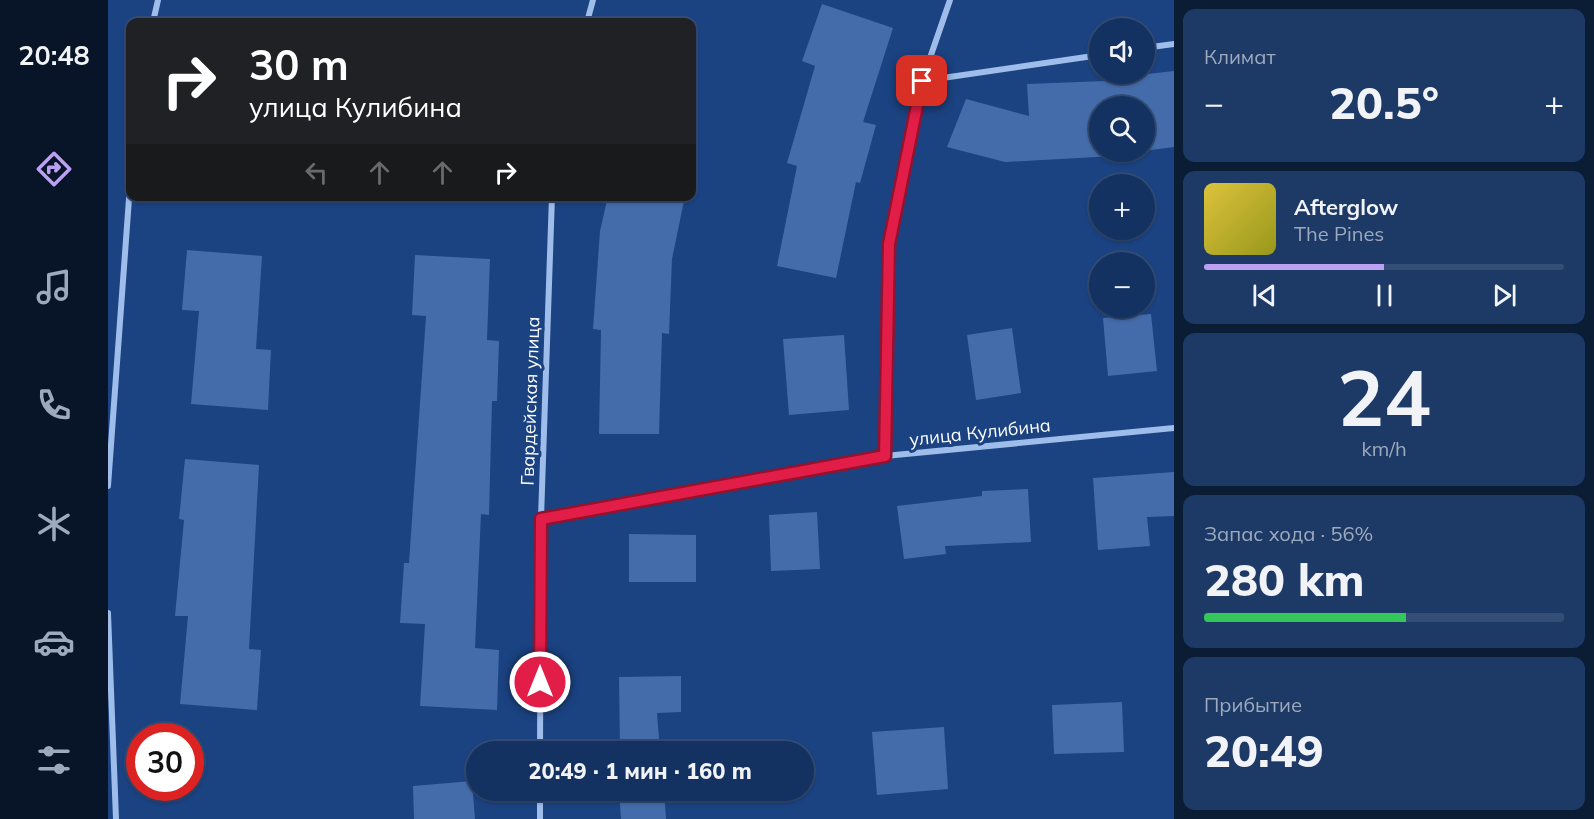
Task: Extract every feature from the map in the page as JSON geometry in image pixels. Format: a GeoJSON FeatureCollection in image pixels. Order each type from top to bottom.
{"type":"FeatureCollection","features":[{"type":"Feature","properties":{"kind":"street"},"geometry":{"type":"LineString","coordinates":[[154,18],[158,0]]}},
{"type":"Feature","properties":{"kind":"street"},"geometry":{"type":"LineString","coordinates":[[588,18],[593,0]]}},
{"type":"Feature","properties":{"kind":"street"},"geometry":{"type":"LineString","coordinates":[[885,456],[889,244],[922,81],[950,0]]}},
{"type":"Feature","properties":{"kind":"street"},"geometry":{"type":"LineString","coordinates":[[1155,47],[1174,44]]}},
{"type":"Feature","properties":{"kind":"street"},"geometry":{"type":"LineString","coordinates":[[922,81],[1089,57]]}},
{"type":"Feature","properties":{"kind":"street"},"geometry":{"type":"LineString","coordinates":[[108,486],[129,201]]}},
{"type":"Feature","properties":{"kind":"street","name":"Гвардейская улица"},"geometry":{"type":"LineString","coordinates":[[540,741],[541,519],[552,201]]}},
{"type":"Feature","properties":{"kind":"street"},"geometry":{"type":"LineString","coordinates":[[108,371],[117,375]]}},
{"type":"Feature","properties":{"kind":"street","name":"улица Кулибина"},"geometry":{"type":"LineString","coordinates":[[541,519],[885,456],[1174,428]]}},
{"type":"Feature","properties":{"kind":"street"},"geometry":{"type":"LineString","coordinates":[[108,613],[116,819]]}},
{"type":"Feature","properties":{"kind":"street"},"geometry":{"type":"LineString","coordinates":[[540,801],[540,819]]}},
{"type":"Feature","properties":{"kind":"building"},"geometry":{"type":"Polygon","coordinates":[[[822,4],[893,28],[863,122],[876,125],[860,183],[856,182],[836,278],[777,266],[797,166],[787,163],[815,66],[802,61],[822,4]]]}},
{"type":"Feature","properties":{"kind":"building"},"geometry":{"type":"Polygon","coordinates":[[[1174,71],[1174,147],[1155,150],[1155,96],[1089,96],[1089,157],[1005,162],[947,147],[966,99],[1029,116],[1027,84],[1089,82],[1089,84],[1155,84],[1155,73],[1174,71]]]}},
{"type":"Feature","properties":{"kind":"building"},"geometry":{"type":"Polygon","coordinates":[[[607,201],[684,201],[672,259],[669,334],[662,333],[659,434],[599,434],[601,330],[593,329],[600,231],[607,201]]]}},
{"type":"Feature","properties":{"kind":"building"},"geometry":{"type":"Polygon","coordinates":[[[187,250],[262,256],[256,349],[271,350],[268,410],[191,404],[199,311],[182,310],[187,250]]]}},
{"type":"Feature","properties":{"kind":"building"},"geometry":{"type":"Polygon","coordinates":[[[415,255],[490,259],[487,340],[499,341],[497,401],[492,401],[489,515],[481,514],[475,648],[499,650],[497,710],[420,706],[425,624],[400,623],[404,563],[409,563],[426,316],[412,315],[415,255]]]}},
{"type":"Feature","properties":{"kind":"building"},"geometry":{"type":"Polygon","coordinates":[[[1103,318],[1151,318],[1157,371],[1108,376],[1103,318]]]}},
{"type":"Feature","properties":{"kind":"building"},"geometry":{"type":"Polygon","coordinates":[[[1012,328],[1021,393],[976,400],[967,335],[1012,328]]]}},
{"type":"Feature","properties":{"kind":"building"},"geometry":{"type":"Polygon","coordinates":[[[844,335],[849,410],[789,415],[783,339],[844,335]]]}},
{"type":"Feature","properties":{"kind":"building"},"geometry":{"type":"Polygon","coordinates":[[[185,459],[259,465],[249,649],[261,650],[257,710],[180,704],[188,616],[175,616],[184,520],[179,519],[185,459]]]}},
{"type":"Feature","properties":{"kind":"building"},"geometry":{"type":"Polygon","coordinates":[[[1174,472],[1174,516],[1147,517],[1150,546],[1098,550],[1093,478],[1174,472]]]}},
{"type":"Feature","properties":{"kind":"building"},"geometry":{"type":"Polygon","coordinates":[[[1028,489],[1031,542],[945,546],[946,554],[904,559],[897,506],[982,496],[982,491],[1028,489]]]}},
{"type":"Feature","properties":{"kind":"building"},"geometry":{"type":"Polygon","coordinates":[[[817,512],[820,569],[771,571],[769,515],[817,512]]]}},
{"type":"Feature","properties":{"kind":"building"},"geometry":{"type":"Polygon","coordinates":[[[629,534],[696,535],[696,582],[629,582],[629,534]]]}},
{"type":"Feature","properties":{"kind":"building"},"geometry":{"type":"Polygon","coordinates":[[[681,676],[681,712],[657,713],[659,741],[620,741],[619,677],[681,676]]]}},
{"type":"Feature","properties":{"kind":"building"},"geometry":{"type":"Polygon","coordinates":[[[1122,702],[1124,752],[1054,754],[1052,705],[1122,702]]]}},
{"type":"Feature","properties":{"kind":"building"},"geometry":{"type":"Polygon","coordinates":[[[944,727],[948,789],[877,795],[872,732],[944,727]]]}},
{"type":"Feature","properties":{"kind":"building"},"geometry":{"type":"Polygon","coordinates":[[[466,782],[466,801],[474,801],[475,819],[414,819],[413,786],[466,782]]]}},
{"type":"Feature","properties":{"kind":"building"},"geometry":{"type":"Polygon","coordinates":[[[620,801],[665,801],[666,819],[621,819],[620,801]]]}},
{"type":"Feature","properties":{"kind":"route"},"geometry":{"type":"LineString","coordinates":[[540,682],[541,519],[885,456],[889,244],[922,81]]}}]}
